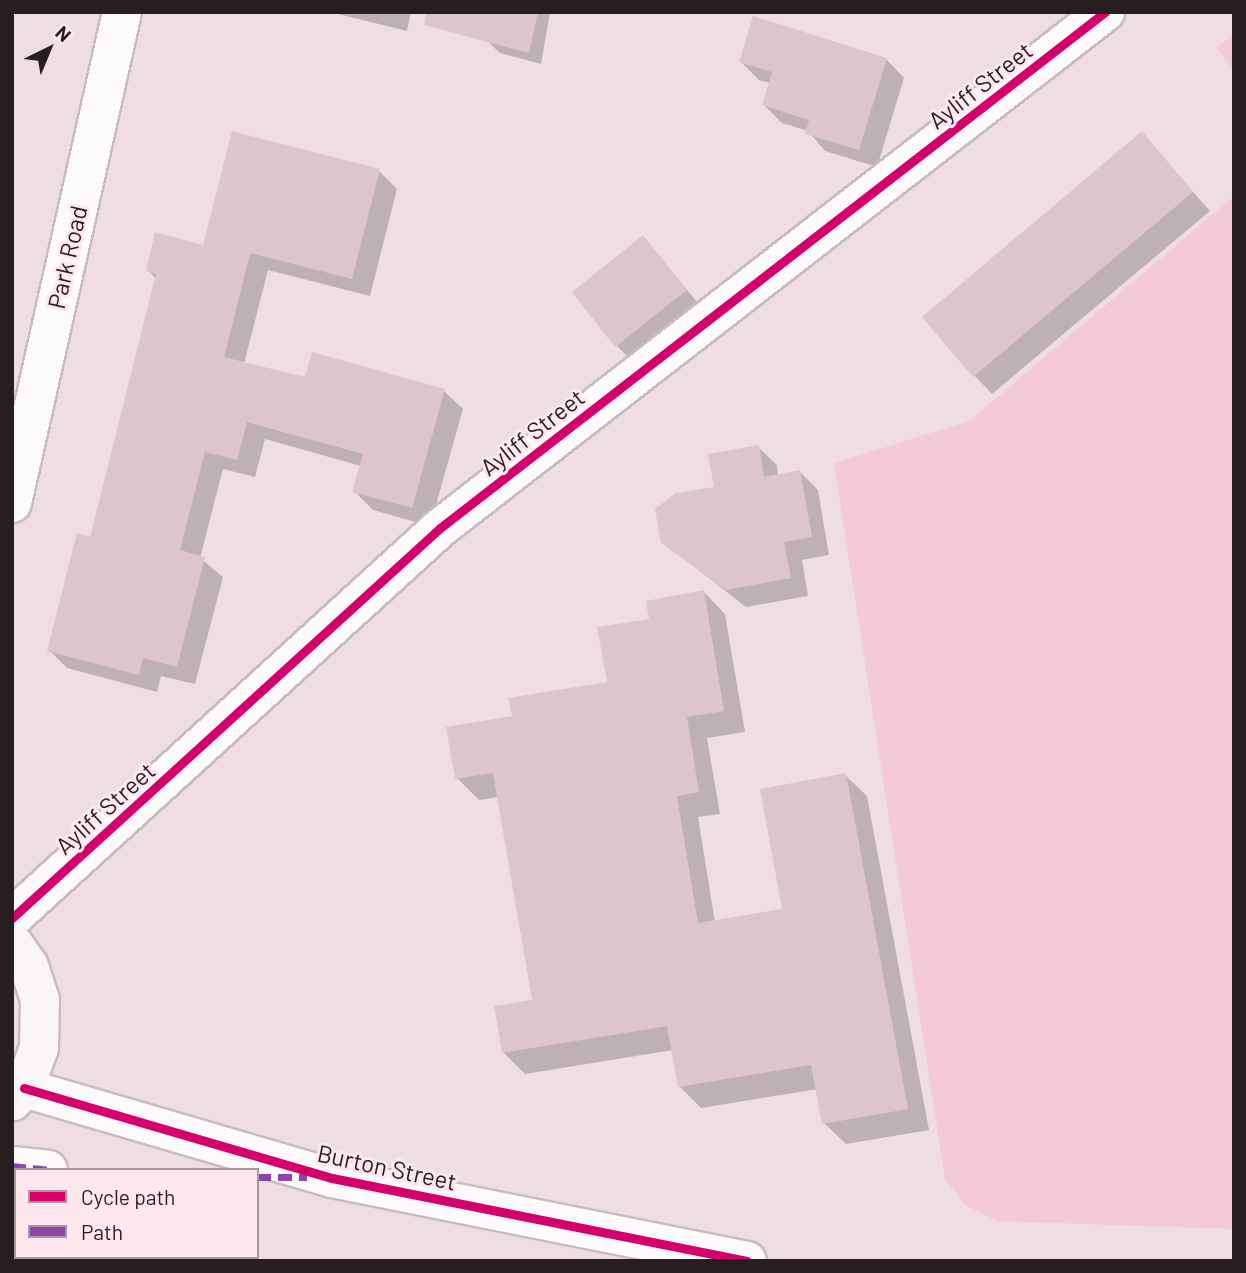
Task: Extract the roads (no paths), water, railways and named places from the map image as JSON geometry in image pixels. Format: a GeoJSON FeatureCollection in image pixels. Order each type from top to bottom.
{"type":"FeatureCollection","features":[{"type":"Feature","properties":{"kind":"street","name":"Park Road"},"geometry":{"type":"LineString","coordinates":[[12,503],[121,12]]}},
{"type":"Feature","properties":{"kind":"street","name":"Ayliff Street"},"geometry":{"type":"LineString","coordinates":[[12,918],[440,528],[1105,12]]}},
{"type":"Feature","properties":{"kind":"street"},"geometry":{"type":"LineString","coordinates":[[12,942],[29,966],[40,1000],[39,1048],[18,1095]]}},
{"type":"Feature","properties":{"kind":"street","name":"Burton Street"},"geometry":{"type":"LineString","coordinates":[[18,1095],[332,1178],[747,1261]]}},
{"type":"Feature","properties":{"kind":"street"},"geometry":{"type":"LineString","coordinates":[[12,1166],[30,1168]]}},
{"type":"Feature","properties":{"kind":"street","name":"Burton Street"},"geometry":{"type":"LineString","coordinates":[[259,1177],[332,1178]]}}]}
